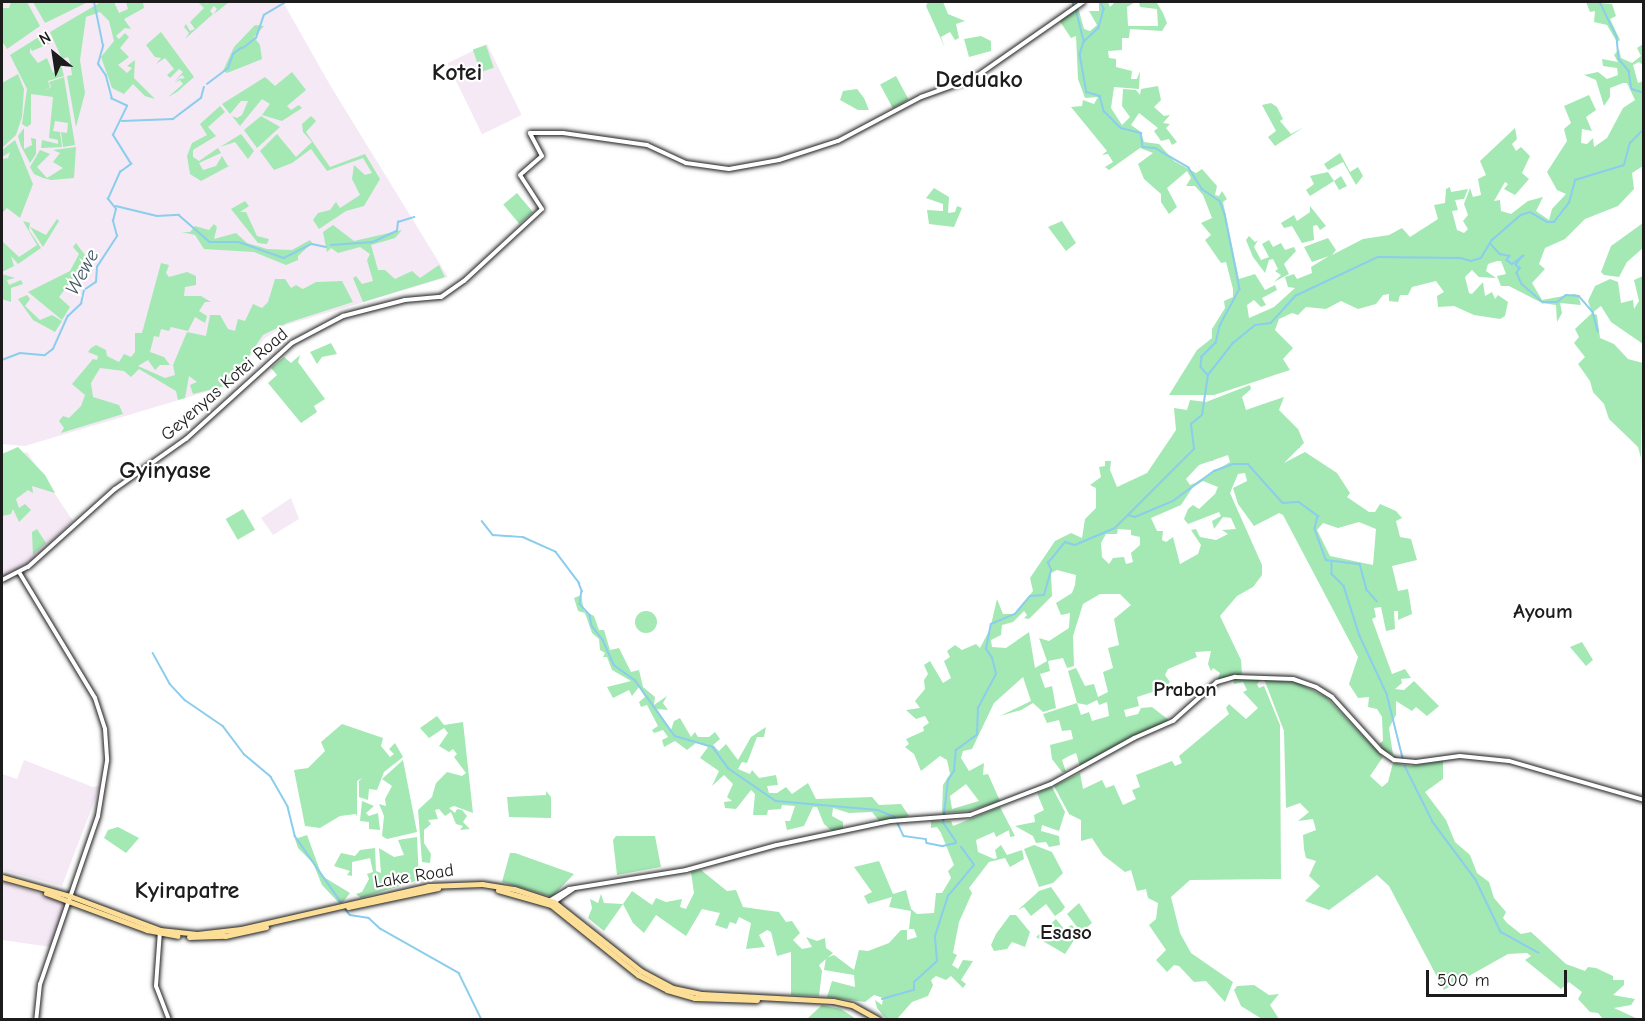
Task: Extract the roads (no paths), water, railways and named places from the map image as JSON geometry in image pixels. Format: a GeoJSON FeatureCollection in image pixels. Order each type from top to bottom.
{"type":"FeatureCollection","features":[{"type":"Feature","properties":{"kind":"main road","name":"Lake Road"},"geometry":{"type":"LineString","coordinates":[[2,879],[69,899],[160,932],[196,934],[233,930],[442,884],[488,885],[551,903],[641,971],[673,988],[702,994],[821,999],[874,1018]]}},
{"type":"Feature","properties":{"kind":"street","name":"Geyenyas Kotei Road"},"geometry":{"type":"LineString","coordinates":[[2,580],[19,572],[115,489],[186,439],[292,343],[349,314],[445,296],[542,209],[520,175],[542,156],[530,133],[563,133],[647,145],[686,163],[720,168],[779,160],[838,141],[914,100],[976,76],[1083,2]]}},
{"type":"Feature","properties":{"kind":"street"},"geometry":{"type":"LineString","coordinates":[[19,572],[90,686],[105,729],[107,761],[102,797],[40,984],[36,1020]]}},
{"type":"Feature","properties":{"kind":"street"},"geometry":{"type":"LineString","coordinates":[[551,903],[574,889],[686,870],[777,845],[891,821],[970,815],[1061,779],[1134,738],[1177,719],[1220,681],[1246,676],[1293,679],[1316,687],[1332,697],[1381,751],[1398,761],[1460,756],[1509,760],[1644,800]]}},
{"type":"Feature","properties":{"kind":"street"},"geometry":{"type":"LineString","coordinates":[[160,932],[156,986],[169,1020]]}},
{"type":"Feature","properties":{"kind":"waterway","name":"Wewe"},"geometry":{"type":"LineString","coordinates":[[2,360],[20,353],[45,355],[53,349],[68,316],[81,304],[84,290],[96,282],[97,267],[117,236],[113,221],[116,209],[108,199],[120,172],[131,164],[113,135],[127,106],[112,99],[106,76],[98,64],[103,46],[94,2]]}},
{"type":"Feature","properties":{"kind":"waterway"},"geometry":{"type":"LineString","coordinates":[[243,48],[256,38],[264,15],[286,2]]}},
{"type":"Feature","properties":{"kind":"waterway"},"geometry":{"type":"LineString","coordinates":[[1073,2],[1074,6]]}},
{"type":"Feature","properties":{"kind":"waterway"},"geometry":{"type":"LineString","coordinates":[[1101,2],[1104,9],[1099,28],[1084,42],[1080,54],[1087,92],[1100,96],[1104,111],[1121,128],[1141,133],[1143,147],[1155,148],[1189,168],[1202,189],[1220,201],[1225,214],[1240,289],[1220,326],[1216,343],[1202,357],[1201,367],[1208,375]]}},
{"type":"Feature","properties":{"kind":"waterway"},"geometry":{"type":"LineString","coordinates":[[1600,2],[1617,37],[1619,59],[1629,71],[1632,89],[1644,93]]}},
{"type":"Feature","properties":{"kind":"waterway"},"geometry":{"type":"LineString","coordinates":[[1076,9],[1084,42]]}},
{"type":"Feature","properties":{"kind":"waterway"},"geometry":{"type":"LineString","coordinates":[[207,84],[228,68],[233,54],[241,48]]}},
{"type":"Feature","properties":{"kind":"waterway"},"geometry":{"type":"LineString","coordinates":[[122,121],[173,119],[201,98],[204,87]]}},
{"type":"Feature","properties":{"kind":"waterway"},"geometry":{"type":"LineString","coordinates":[[956,842],[943,823],[948,780],[954,771],[956,750],[977,735],[978,708],[996,674],[992,658],[986,649],[991,624],[1015,614],[1030,596],[1044,595],[1051,570],[1048,563],[1065,542],[1075,545],[1115,528],[1194,449],[1191,424],[1202,415],[1208,375],[1233,343],[1255,325],[1271,323],[1295,296],[1378,257],[1461,258],[1471,261],[1481,258],[1492,240],[1521,215],[1530,212],[1547,222],[1554,222],[1569,203],[1575,180],[1624,165],[1630,143],[1644,129]]}},
{"type":"Feature","properties":{"kind":"waterway"},"geometry":{"type":"LineString","coordinates":[[116,206],[157,216],[179,215],[210,242],[239,242],[284,258],[312,244],[326,247]]}},
{"type":"Feature","properties":{"kind":"waterway"},"geometry":{"type":"LineString","coordinates":[[331,245],[373,242],[397,231],[398,222],[414,217]]}},
{"type":"Feature","properties":{"kind":"waterway"},"geometry":{"type":"LineString","coordinates":[[1490,243],[1500,254],[1510,256],[1507,260],[1512,264],[1523,256],[1516,265],[1520,268],[1517,273],[1522,284],[1543,302],[1557,302],[1566,295],[1579,296],[1593,312],[1598,331]]}},
{"type":"Feature","properties":{"kind":"waterway"},"geometry":{"type":"LineString","coordinates":[[1128,515],[1135,517],[1173,501],[1214,471],[1233,464],[1248,464],[1283,503],[1299,502],[1318,516],[1315,529],[1326,560],[1360,564],[1367,590],[1377,601]]}},
{"type":"Feature","properties":{"kind":"waterway"},"geometry":{"type":"LineString","coordinates":[[482,521],[493,535],[523,537],[556,552],[579,583],[582,591],[580,604],[590,615],[592,626],[603,640],[614,665],[635,680],[675,736],[713,747],[728,768],[776,801],[878,810],[895,817],[904,836],[926,839],[927,843],[943,846],[956,843]]}},
{"type":"Feature","properties":{"kind":"waterway"},"geometry":{"type":"LineString","coordinates":[[1332,561],[1332,574],[1344,586],[1360,636],[1387,694],[1403,758]]}},
{"type":"Feature","properties":{"kind":"waterway"},"geometry":{"type":"LineString","coordinates":[[153,653],[170,684],[185,700],[223,726],[244,754],[271,777],[288,807],[295,836],[341,902]]}},
{"type":"Feature","properties":{"kind":"waterway"},"geometry":{"type":"LineString","coordinates":[[1405,766],[1433,822],[1476,880],[1501,932],[1539,953]]}},
{"type":"Feature","properties":{"kind":"waterway"},"geometry":{"type":"LineString","coordinates":[[882,999],[914,990],[914,982],[937,961],[935,936],[948,896],[974,865],[961,847]]}},
{"type":"Feature","properties":{"kind":"waterway"},"geometry":{"type":"LineString","coordinates":[[346,910],[350,915],[369,918],[381,929],[459,973],[482,1020]]}},
{"type":"Feature","properties":{"kind":"district","name":"Kotei"},"geometry":{"type":"Point","coordinates":[457,73]}},
{"type":"Feature","properties":{"kind":"district","name":"Deduako"},"geometry":{"type":"Point","coordinates":[979,80]}},
{"type":"Feature","properties":{"kind":"district","name":"Gyinyase"},"geometry":{"type":"Point","coordinates":[165,471]}},
{"type":"Feature","properties":{"kind":"district","name":"Ayoum"},"geometry":{"type":"Point","coordinates":[1543,611]}},
{"type":"Feature","properties":{"kind":"district","name":"Prabon"},"geometry":{"type":"Point","coordinates":[1185,689]}},
{"type":"Feature","properties":{"kind":"district","name":"Kyirapatre"},"geometry":{"type":"Point","coordinates":[187,891]}},
{"type":"Feature","properties":{"kind":"district","name":"Esaso"},"geometry":{"type":"Point","coordinates":[1066,932]}}]}
